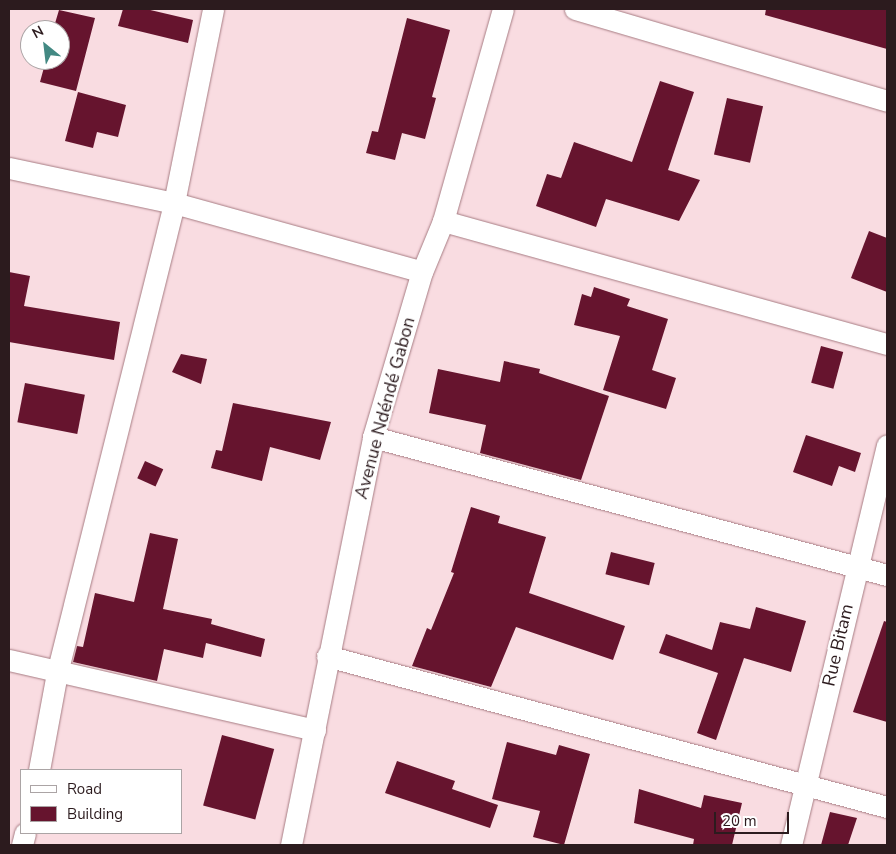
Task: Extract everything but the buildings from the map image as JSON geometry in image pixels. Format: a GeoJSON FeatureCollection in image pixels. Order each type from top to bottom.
{"type":"FeatureCollection","features":[{"type":"Feature","properties":{"kind":"street"},"geometry":{"type":"LineString","coordinates":[[39,769],[57,673],[174,203],[213,9]]}},
{"type":"Feature","properties":{"kind":"street","name":"Avenue Ndéndé Gabon"},"geometry":{"type":"LineString","coordinates":[[291,845],[315,730],[327,656],[373,437],[422,272],[443,221],[503,9]]}},
{"type":"Feature","properties":{"kind":"street"},"geometry":{"type":"LineString","coordinates":[[575,9],[887,101]]}},
{"type":"Feature","properties":{"kind":"street"},"geometry":{"type":"LineString","coordinates":[[9,168],[174,203],[422,272]]}},
{"type":"Feature","properties":{"kind":"street"},"geometry":{"type":"LineString","coordinates":[[443,221],[887,344]]}},
{"type":"Feature","properties":{"kind":"street"},"geometry":{"type":"LineString","coordinates":[[373,437],[887,574]]}},
{"type":"Feature","properties":{"kind":"street","name":"Rue Bitam"},"geometry":{"type":"LineString","coordinates":[[790,845],[806,786],[856,566],[887,445]]}},
{"type":"Feature","properties":{"kind":"street"},"geometry":{"type":"LineString","coordinates":[[327,656],[887,807]]}},
{"type":"Feature","properties":{"kind":"street"},"geometry":{"type":"LineString","coordinates":[[9,660],[57,673],[315,730]]}}]}
